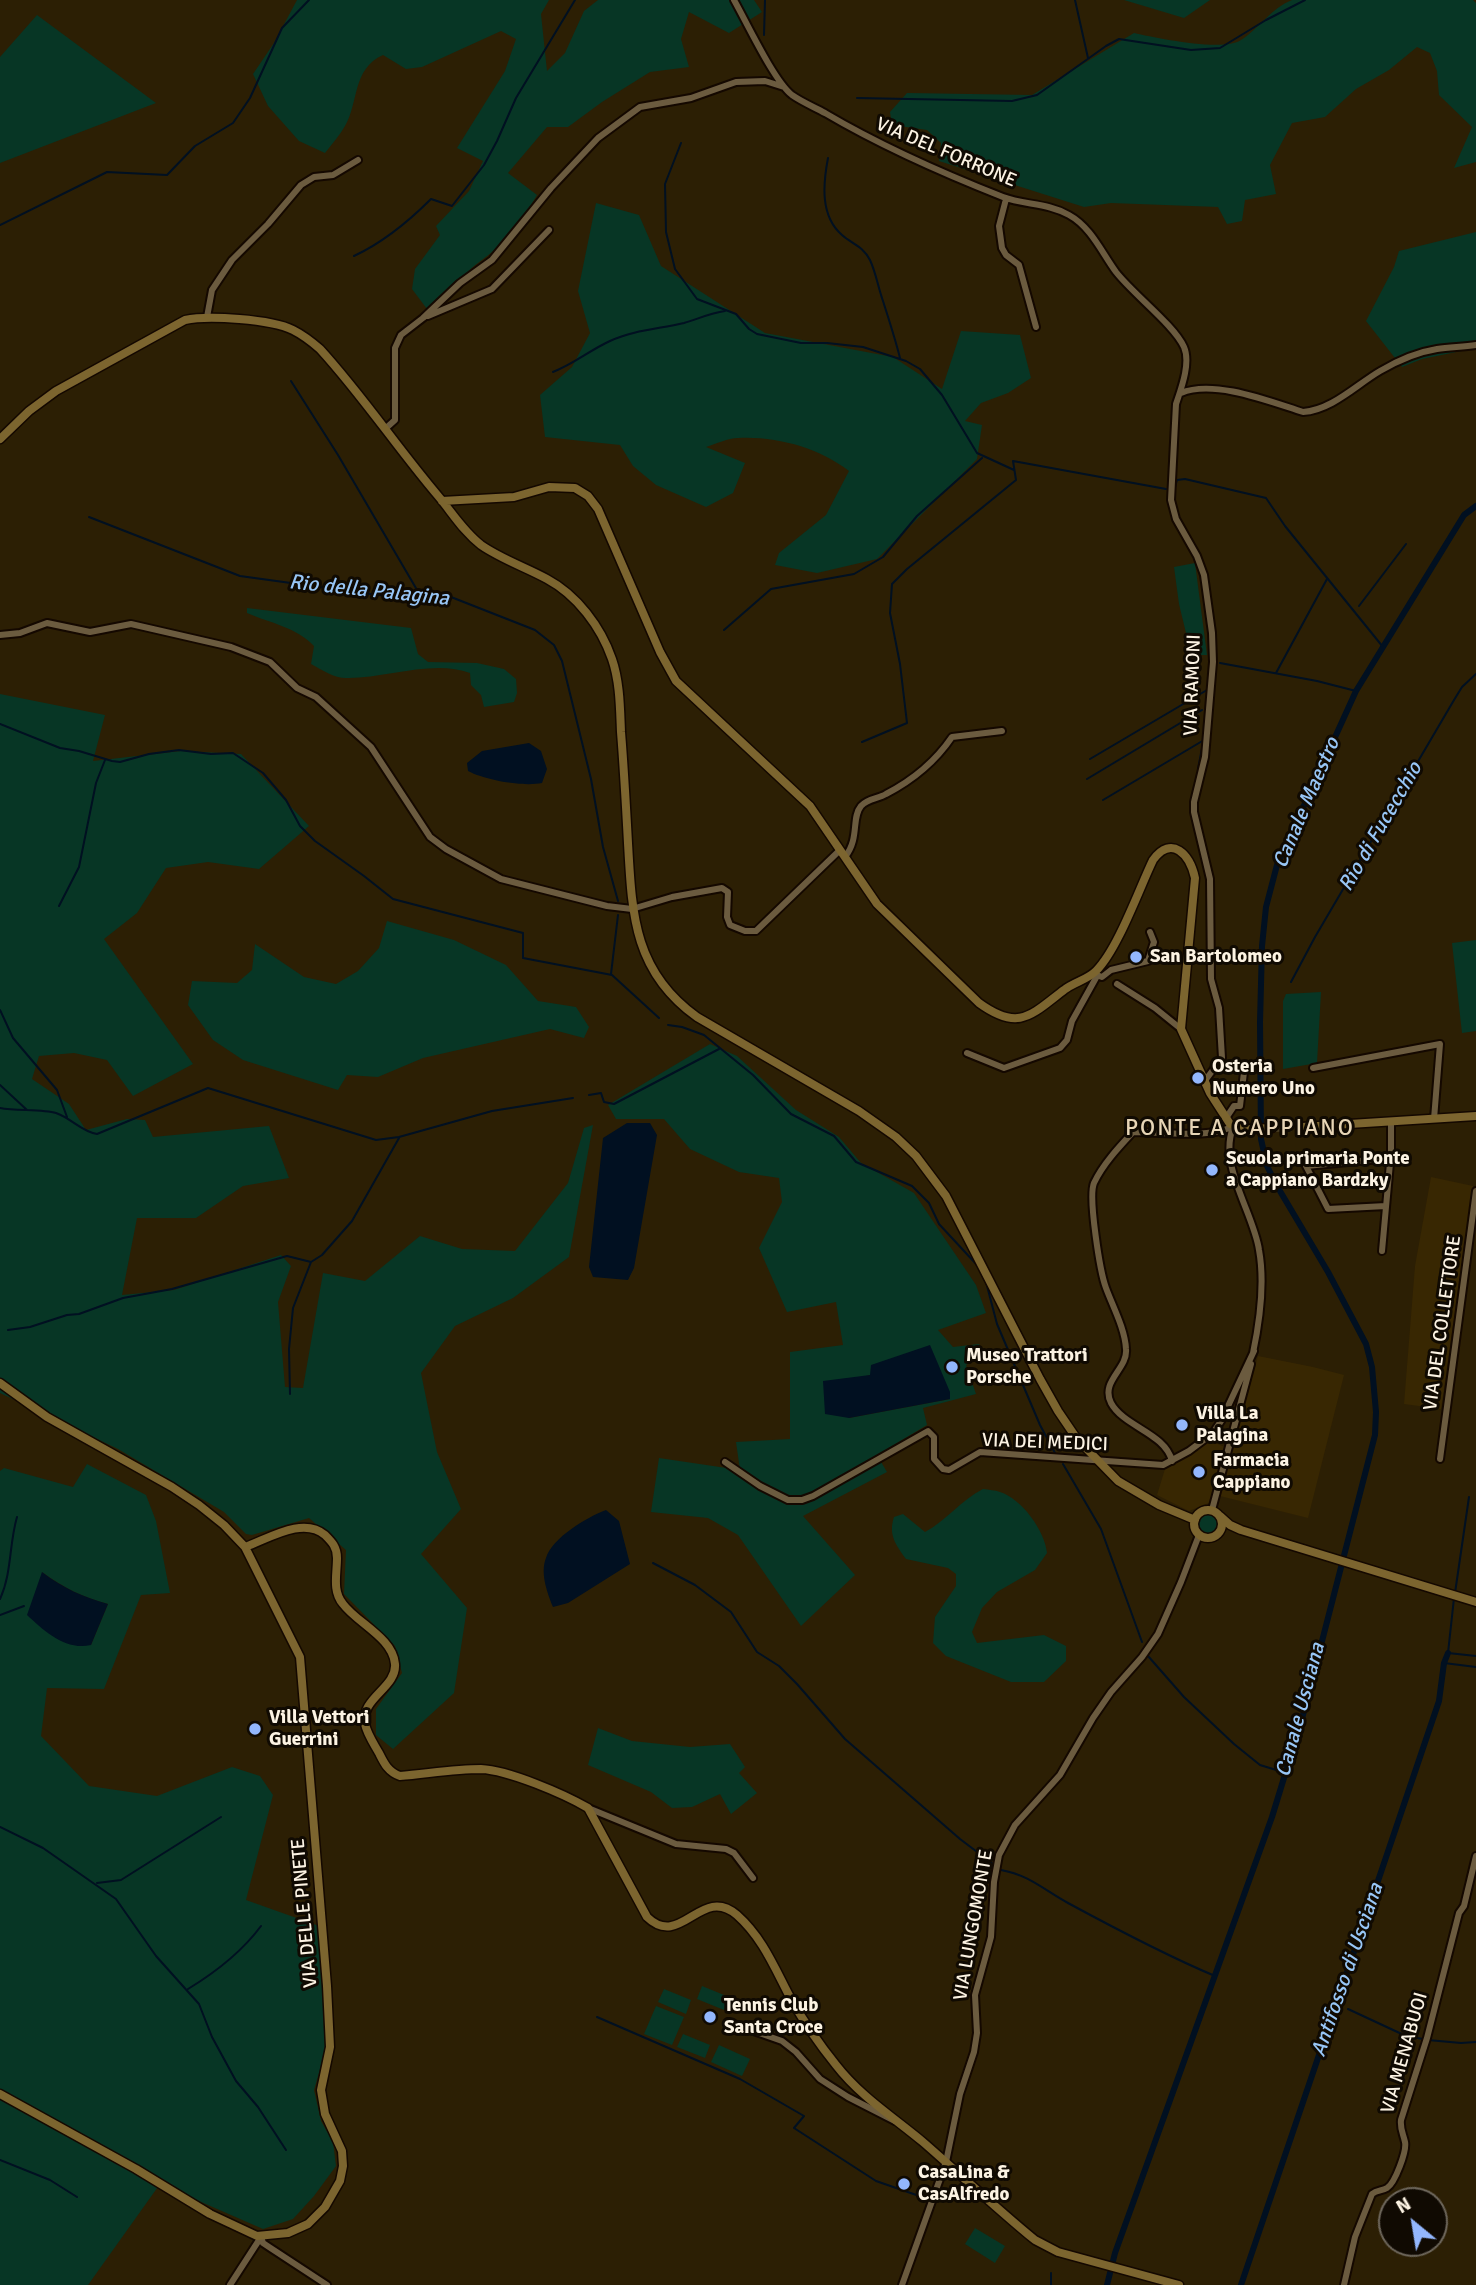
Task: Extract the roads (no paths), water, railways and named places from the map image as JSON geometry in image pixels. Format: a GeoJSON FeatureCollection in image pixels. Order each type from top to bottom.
{"type":"FeatureCollection","features":[{"type":"Feature","properties":{"kind":"street","name":"VIA DEL FORRONE"},"geometry":{"type":"LineString","coordinates":[[734,0],[775,74],[791,94],[870,140],[1006,198],[1048,206],[1071,215],[1184,347],[1186,355],[1181,393]]}},
{"type":"Feature","properties":{"kind":"street"},"geometry":{"type":"LineString","coordinates":[[385,429],[395,420],[396,348],[401,335],[424,318],[460,283],[492,260],[584,151],[640,107],[691,98],[736,82],[765,81],[786,88]]}},
{"type":"Feature","properties":{"kind":"street"},"geometry":{"type":"LineString","coordinates":[[207,317],[212,290],[232,260],[268,224],[301,185],[314,177],[333,175],[358,160]]}},
{"type":"Feature","properties":{"kind":"street"},"geometry":{"type":"LineString","coordinates":[[1006,198],[999,226],[1002,248],[1006,255],[1019,265],[1036,327]]}},
{"type":"Feature","properties":{"kind":"street"},"geometry":{"type":"LineString","coordinates":[[424,318],[492,289],[549,230]]}},
{"type":"Feature","properties":{"kind":"street"},"geometry":{"type":"LineString","coordinates":[[0,439],[29,411],[56,391],[184,320],[207,317],[275,325],[291,329],[307,338],[337,367],[453,515],[480,544],[549,580],[581,606],[602,636],[613,660],[620,706],[632,909],[644,953],[652,970],[681,1005],[859,1111],[896,1137],[916,1156],[946,1196],[1058,1411],[1077,1439],[1128,1487],[1159,1505],[1195,1520]]}},
{"type":"Feature","properties":{"kind":"street"},"geometry":{"type":"LineString","coordinates":[[1181,393],[1212,389],[1251,396],[1303,412],[1312,411],[1327,405],[1381,370],[1405,359],[1435,349],[1476,345]]}},
{"type":"Feature","properties":{"kind":"street","name":"VIA RAMONI"},"geometry":{"type":"LineString","coordinates":[[1181,393],[1176,404],[1171,500],[1176,519],[1197,556],[1204,575],[1212,633],[1213,662],[1205,757],[1194,812],[1210,879],[1211,979],[1219,1008],[1222,1058],[1205,1082]]}},
{"type":"Feature","properties":{"kind":"street"},"geometry":{"type":"LineString","coordinates":[[442,501],[514,497],[550,486],[575,488],[587,496],[598,509],[660,652],[676,681],[803,799],[877,904],[979,1003],[993,1013],[1009,1018],[1025,1017],[1040,1011],[1064,989],[1111,970],[1148,961],[1154,942],[1150,932]]}},
{"type":"Feature","properties":{"kind":"street"},"geometry":{"type":"LineString","coordinates":[[0,635],[20,633],[47,623],[90,632],[131,624],[231,647],[270,662],[297,688],[316,697],[371,747],[430,837],[446,849],[501,878],[607,906],[632,909],[672,897],[722,888],[728,892],[727,917],[730,925],[745,931],[757,931],[843,853],[856,836],[856,819],[860,807],[914,778],[939,756],[952,737],[1002,731]]}},
{"type":"Feature","properties":{"kind":"street"},"geometry":{"type":"LineString","coordinates":[[967,1053],[1004,1068],[1059,1048],[1067,1040],[1072,1021],[1110,953],[1153,860],[1163,850],[1171,848],[1181,851],[1188,858],[1195,878],[1181,1029]]}},
{"type":"Feature","properties":{"kind":"street"},"geometry":{"type":"LineString","coordinates":[[1117,984],[1155,1008],[1181,1029],[1205,1082],[1232,1130],[1230,1150],[1233,1168],[1260,1256],[1259,1322],[1254,1351],[1212,1510]]}},
{"type":"Feature","properties":{"kind":"street"},"geometry":{"type":"LineString","coordinates":[[1312,1068],[1440,1044],[1434,1119]]}},
{"type":"Feature","properties":{"kind":"street"},"geometry":{"type":"LineString","coordinates":[[1226,1118],[1234,1106],[1240,1105],[1244,1072]]}},
{"type":"Feature","properties":{"kind":"street"},"geometry":{"type":"LineString","coordinates":[[1302,1128],[1476,1116]]}},
{"type":"Feature","properties":{"kind":"street"},"geometry":{"type":"LineString","coordinates":[[1382,1251],[1391,1158],[1391,1121]]}},
{"type":"Feature","properties":{"kind":"street"},"geometry":{"type":"LineString","coordinates":[[1254,1351],[1213,1433],[1172,1461],[1162,1446],[1117,1410],[1110,1401],[1108,1388],[1127,1351],[1103,1279],[1092,1192],[1104,1168],[1133,1132],[1206,1133],[1272,1128]]}},
{"type":"Feature","properties":{"kind":"street"},"geometry":{"type":"LineString","coordinates":[[1386,1206],[1328,1209],[1306,1166],[1391,1158]]}},
{"type":"Feature","properties":{"kind":"street","name":"VIA DEL COLLETTORE"},"geometry":{"type":"LineString","coordinates":[[1440,1459],[1476,1191]]}},
{"type":"Feature","properties":{"kind":"street","name":"VIA DELLE PINETE"},"geometry":{"type":"LineString","coordinates":[[0,1383],[47,1418],[199,1505],[224,1525],[245,1547],[300,1657],[330,2046],[321,2090],[325,2114],[342,2151],[343,2166],[334,2194],[316,2217],[288,2233],[261,2236]]}},
{"type":"Feature","properties":{"kind":"street","name":"VIA DEI MEDICI"},"geometry":{"type":"LineString","coordinates":[[725,1462],[760,1486],[794,1501],[813,1496],[928,1431],[933,1437],[933,1459],[943,1469],[949,1470],[980,1452],[1154,1465],[1172,1461]]}},
{"type":"Feature","properties":{"kind":"street"},"geometry":{"type":"LineString","coordinates":[[1241,1530],[1219,1533],[1212,1538],[1199,1535],[1194,1526],[1195,1520],[1202,1512],[1212,1510],[1230,1525],[1241,1530],[1476,1602]]}},
{"type":"Feature","properties":{"kind":"street"},"geometry":{"type":"LineString","coordinates":[[1219,1533],[1223,1525],[1220,1516]]}},
{"type":"Feature","properties":{"kind":"street"},"geometry":{"type":"LineString","coordinates":[[245,1547],[302,1527],[318,1530],[332,1542],[337,1553],[336,1584],[340,1601],[385,1644],[394,1657],[393,1678],[369,1706],[365,1721],[391,1772],[400,1776],[491,1770],[573,1799],[588,1808],[676,1844],[726,1849],[734,1853],[753,1878]]}},
{"type":"Feature","properties":{"kind":"street","name":"VIA LUNGOMONTE"},"geometry":{"type":"LineString","coordinates":[[902,2285],[946,2162],[960,2094],[974,2052],[977,2033],[975,1995],[991,1937],[994,1882],[999,1855],[1015,1825],[1059,1775],[1098,1709],[1158,1634],[1199,1535]]}},
{"type":"Feature","properties":{"kind":"street"},"geometry":{"type":"LineString","coordinates":[[588,1808],[647,1917],[661,1928],[667,1928],[674,1927],[711,1907],[723,1907],[736,1914],[759,1940],[802,2017],[836,2066],[860,2091],[1035,2240],[1058,2252],[1179,2285]]}},
{"type":"Feature","properties":{"kind":"street","name":"VIA MENABUOI"},"geometry":{"type":"LineString","coordinates":[[1344,2285],[1354,2237],[1372,2194],[1390,2187],[1405,2150],[1400,2130],[1401,2120],[1426,2040],[1476,1856]]}},
{"type":"Feature","properties":{"kind":"street"},"geometry":{"type":"LineString","coordinates":[[728,2022],[782,2041],[820,2078],[887,2119],[897,2121]]}},
{"type":"Feature","properties":{"kind":"street"},"geometry":{"type":"LineString","coordinates":[[0,2094],[136,2169],[209,2214],[244,2232],[261,2236]]}},
{"type":"Feature","properties":{"kind":"street"},"geometry":{"type":"LineString","coordinates":[[230,2285],[261,2236]]}},
{"type":"Feature","properties":{"kind":"street"},"geometry":{"type":"LineString","coordinates":[[261,2236],[263,2243],[327,2285]]}},
{"type":"Feature","properties":{"kind":"water"},"geometry":{"type":"Polygon","coordinates":[[[529,743],[541,751],[547,769],[542,783],[504,782],[468,771],[467,763],[482,751],[529,743]]]}},
{"type":"Feature","properties":{"kind":"water"},"geometry":{"type":"Polygon","coordinates":[[[627,1123],[650,1123],[657,1135],[634,1268],[628,1280],[593,1277],[589,1267],[603,1138],[627,1123]]]}},
{"type":"Feature","properties":{"kind":"water"},"geometry":{"type":"Polygon","coordinates":[[[930,1345],[950,1392],[950,1399],[849,1418],[825,1414],[823,1381],[870,1375],[871,1365],[930,1345]]]}},
{"type":"Feature","properties":{"kind":"water"},"geometry":{"type":"Polygon","coordinates":[[[606,1510],[619,1521],[630,1564],[568,1603],[553,1607],[544,1576],[544,1564],[550,1550],[571,1529],[606,1510]]]}},
{"type":"Feature","properties":{"kind":"water"},"geometry":{"type":"Polygon","coordinates":[[[42,1572],[74,1591],[108,1604],[91,1645],[64,1642],[48,1633],[27,1615],[42,1572]]]}},
{"type":"Feature","properties":{"kind":"waterway"},"geometry":{"type":"LineString","coordinates":[[0,225],[107,172],[167,175],[195,146],[233,123],[250,98],[282,28],[309,0]]}},
{"type":"Feature","properties":{"kind":"waterway"},"geometry":{"type":"LineString","coordinates":[[354,256],[395,231],[431,199],[452,206],[484,165],[516,98],[575,0]]}},
{"type":"Feature","properties":{"kind":"waterway"},"geometry":{"type":"LineString","coordinates":[[764,35],[765,0]]}},
{"type":"Feature","properties":{"kind":"waterway"},"geometry":{"type":"LineString","coordinates":[[1075,0],[1088,58]]}},
{"type":"Feature","properties":{"kind":"waterway"},"geometry":{"type":"LineString","coordinates":[[857,98],[1012,101],[1037,95],[1119,39],[1191,50],[1220,48],[1305,0]]}},
{"type":"Feature","properties":{"kind":"waterway"},"geometry":{"type":"LineString","coordinates":[[681,143],[665,184],[666,232],[675,269],[697,299],[736,314],[757,334],[801,343],[863,347],[906,361],[920,369],[942,395],[977,453],[1014,470]]}},
{"type":"Feature","properties":{"kind":"waterway"},"geometry":{"type":"LineString","coordinates":[[828,158],[824,189],[830,219],[842,235],[861,248],[870,260],[900,358]]}},
{"type":"Feature","properties":{"kind":"waterway"},"geometry":{"type":"LineString","coordinates":[[553,372],[619,337],[725,311]]}},
{"type":"Feature","properties":{"kind":"waterway"},"geometry":{"type":"LineString","coordinates":[[291,381],[420,595]]}},
{"type":"Feature","properties":{"kind":"waterway"},"geometry":{"type":"LineString","coordinates":[[724,630],[771,589],[854,574],[883,557],[917,516],[982,458]]}},
{"type":"Feature","properties":{"kind":"waterway"},"geometry":{"type":"LineString","coordinates":[[862,742],[907,723],[890,613],[892,584],[1016,480],[1013,461],[1166,489]]}},
{"type":"Feature","properties":{"kind":"waterway"},"geometry":{"type":"LineString","coordinates":[[1174,491],[1177,480],[1185,479],[1266,498],[1285,526],[1383,647]]}},
{"type":"Feature","properties":{"kind":"waterway","name":"Canale Usciana"},"geometry":{"type":"LineString","coordinates":[[1107,2285],[1115,2253],[1272,1817],[1302,1719],[1375,1435],[1372,1367],[1366,1344],[1328,1272],[1277,1186],[1267,1166],[1261,1139],[1260,1022],[1266,907],[1277,865],[1356,691],[1464,515],[1476,506]]}},
{"type":"Feature","properties":{"kind":"waterway","name":"Rio della Palagina"},"geometry":{"type":"LineString","coordinates":[[89,517],[240,576],[378,595],[451,597],[535,630],[554,645],[562,661],[591,779],[603,847],[618,901]]}},
{"type":"Feature","properties":{"kind":"waterway"},"geometry":{"type":"LineString","coordinates":[[1359,606],[1406,544]]}},
{"type":"Feature","properties":{"kind":"waterway"},"geometry":{"type":"LineString","coordinates":[[1276,673],[1327,579]]}},
{"type":"Feature","properties":{"kind":"waterway"},"geometry":{"type":"LineString","coordinates":[[1220,663],[1356,691]]}},
{"type":"Feature","properties":{"kind":"waterway","name":"Rio di Fucecchio"},"geometry":{"type":"LineString","coordinates":[[1291,982],[1454,700],[1462,687],[1476,674]]}},
{"type":"Feature","properties":{"kind":"waterway"},"geometry":{"type":"LineString","coordinates":[[1090,759],[1207,690]]}},
{"type":"Feature","properties":{"kind":"waterway"},"geometry":{"type":"LineString","coordinates":[[1087,779],[1202,710]]}},
{"type":"Feature","properties":{"kind":"waterway"},"geometry":{"type":"LineString","coordinates":[[0,724],[60,748],[120,762],[179,750],[211,754],[233,753],[263,773],[286,800],[300,826],[315,841],[393,899],[523,933],[523,958],[612,975],[659,1018]]}},
{"type":"Feature","properties":{"kind":"waterway"},"geometry":{"type":"LineString","coordinates":[[1103,800],[1204,740]]}},
{"type":"Feature","properties":{"kind":"waterway"},"geometry":{"type":"LineString","coordinates":[[1198,769],[1203,743]]}},
{"type":"Feature","properties":{"kind":"waterway"},"geometry":{"type":"LineString","coordinates":[[59,906],[79,867],[96,783],[105,760]]}},
{"type":"Feature","properties":{"kind":"waterway","name":"Rio della Palagina"},"geometry":{"type":"LineString","coordinates":[[611,974],[618,915]]}},
{"type":"Feature","properties":{"kind":"waterway"},"geometry":{"type":"LineString","coordinates":[[0,1010],[13,1038],[57,1090],[67,1117]]}},
{"type":"Feature","properties":{"kind":"waterway","name":"Rio della Palagina"},"geometry":{"type":"LineString","coordinates":[[668,1025],[704,1035],[753,1075],[791,1114],[834,1136],[856,1162],[912,1186],[929,1203],[939,1224],[977,1265]]}},
{"type":"Feature","properties":{"kind":"waterway"},"geometry":{"type":"LineString","coordinates":[[589,1095],[601,1093],[604,1102],[614,1104],[719,1049]]}},
{"type":"Feature","properties":{"kind":"waterway"},"geometry":{"type":"LineString","coordinates":[[0,1085],[27,1110]]}},
{"type":"Feature","properties":{"kind":"waterway"},"geometry":{"type":"LineString","coordinates":[[0,1108],[56,1113],[86,1131],[97,1134],[208,1088],[376,1140],[399,1137],[492,1111],[573,1098]]}},
{"type":"Feature","properties":{"kind":"waterway"},"geometry":{"type":"LineString","coordinates":[[290,1394],[289,1349],[293,1308],[311,1262],[322,1255],[352,1221],[399,1138]]}},
{"type":"Feature","properties":{"kind":"waterway"},"geometry":{"type":"LineString","coordinates":[[8,1330],[30,1327],[67,1315],[79,1314],[123,1298],[172,1289],[287,1256],[311,1262]]}},
{"type":"Feature","properties":{"kind":"waterway","name":"Rio della Palagina"},"geometry":{"type":"LineString","coordinates":[[986,1282],[997,1324],[1040,1425],[1055,1453]]}},
{"type":"Feature","properties":{"kind":"waterway","name":"Rio della Palagina"},"geometry":{"type":"LineString","coordinates":[[1063,1464],[1101,1529],[1142,1642]]}},
{"type":"Feature","properties":{"kind":"waterway"},"geometry":{"type":"LineString","coordinates":[[1455,1593],[1469,1497]]}},
{"type":"Feature","properties":{"kind":"waterway"},"geometry":{"type":"LineString","coordinates":[[0,1599],[7,1579],[17,1517]]}},
{"type":"Feature","properties":{"kind":"waterway"},"geometry":{"type":"LineString","coordinates":[[653,1563],[695,1585],[731,1612],[757,1652],[779,1666],[845,1739],[960,1839],[993,1864]]}},
{"type":"Feature","properties":{"kind":"waterway"},"geometry":{"type":"LineString","coordinates":[[1454,1598],[1448,1653],[1476,1656]]}},
{"type":"Feature","properties":{"kind":"waterway"},"geometry":{"type":"LineString","coordinates":[[0,1615],[24,1606]]}},
{"type":"Feature","properties":{"kind":"waterway","name":"Antifosso di Usciana"},"geometry":{"type":"LineString","coordinates":[[1241,2285],[1439,1701],[1448,1653]]}},
{"type":"Feature","properties":{"kind":"waterway","name":"Rio della Palagina"},"geometry":{"type":"LineString","coordinates":[[1148,1656],[1184,1697],[1234,1744],[1260,1765],[1286,1773]]}},
{"type":"Feature","properties":{"kind":"waterway"},"geometry":{"type":"LineString","coordinates":[[1444,1663],[1476,1667]]}},
{"type":"Feature","properties":{"kind":"waterway"},"geometry":{"type":"LineString","coordinates":[[97,1883],[121,1880],[221,1817]]}},
{"type":"Feature","properties":{"kind":"waterway"},"geometry":{"type":"LineString","coordinates":[[0,1827],[43,1848],[116,1899],[156,1956],[199,2004],[212,2037],[236,2081],[258,2107],[286,2150]]}},
{"type":"Feature","properties":{"kind":"waterway"},"geometry":{"type":"LineString","coordinates":[[1001,1870],[1028,1879],[1122,1932],[1215,1976]]}},
{"type":"Feature","properties":{"kind":"waterway"},"geometry":{"type":"LineString","coordinates":[[188,1989],[228,1961],[261,1926]]}},
{"type":"Feature","properties":{"kind":"waterway"},"geometry":{"type":"LineString","coordinates":[[1348,2009],[1406,2036],[1423,2039]]}},
{"type":"Feature","properties":{"kind":"waterway"},"geometry":{"type":"LineString","coordinates":[[597,2017],[740,2079],[804,2116],[794,2128],[876,2181],[925,2198]]}},
{"type":"Feature","properties":{"kind":"waterway"},"geometry":{"type":"LineString","coordinates":[[1428,2040],[1476,2042]]}},
{"type":"Feature","properties":{"kind":"waterway"},"geometry":{"type":"LineString","coordinates":[[0,2160],[50,2180],[77,2197]]}},
{"type":"Feature","properties":{"kind":"waterway"},"geometry":{"type":"LineString","coordinates":[[1051,2273],[1051,2285]]}},
{"type":"Feature","properties":{"kind":"tunnel"},"geometry":{"type":"LineString","coordinates":[[1272,1128],[1302,1127]]}},
{"type":"Feature","properties":{"kind":"place","name":"San Bartolomeo"},"geometry":{"type":"Point","coordinates":[1136,957]}},
{"type":"Feature","properties":{"kind":"place","name":"Osteria Numero Uno"},"geometry":{"type":"Point","coordinates":[1198,1078]}},
{"type":"Feature","properties":{"kind":"place","name":"Scuola primaria Ponte a Cappiano Bardzky"},"geometry":{"type":"Point","coordinates":[1212,1170]}},
{"type":"Feature","properties":{"kind":"place","name":"Museo Trattori Porsche"},"geometry":{"type":"Point","coordinates":[952,1367]}},
{"type":"Feature","properties":{"kind":"place","name":"Villa La Palagina"},"geometry":{"type":"Point","coordinates":[1182,1425]}},
{"type":"Feature","properties":{"kind":"place","name":"Farmacia Cappiano"},"geometry":{"type":"Point","coordinates":[1199,1472]}},
{"type":"Feature","properties":{"kind":"place","name":"Villa Vettori Guerrini"},"geometry":{"type":"Point","coordinates":[255,1729]}},
{"type":"Feature","properties":{"kind":"place","name":"Tennis Club Santa Croce"},"geometry":{"type":"Point","coordinates":[710,2017]}},
{"type":"Feature","properties":{"kind":"place","name":"CasaLina & CasAlfredo"},"geometry":{"type":"Point","coordinates":[904,2184]}},
{"type":"Feature","properties":{"kind":"district","name":"PONTE A CAPPIANO"},"geometry":{"type":"Point","coordinates":[1240,1129]}},
{"type":"Feature","properties":{"kind":"water label","name":"Canale Maestro"},"geometry":{"type":"Point","coordinates":[1307,803]}}]}
